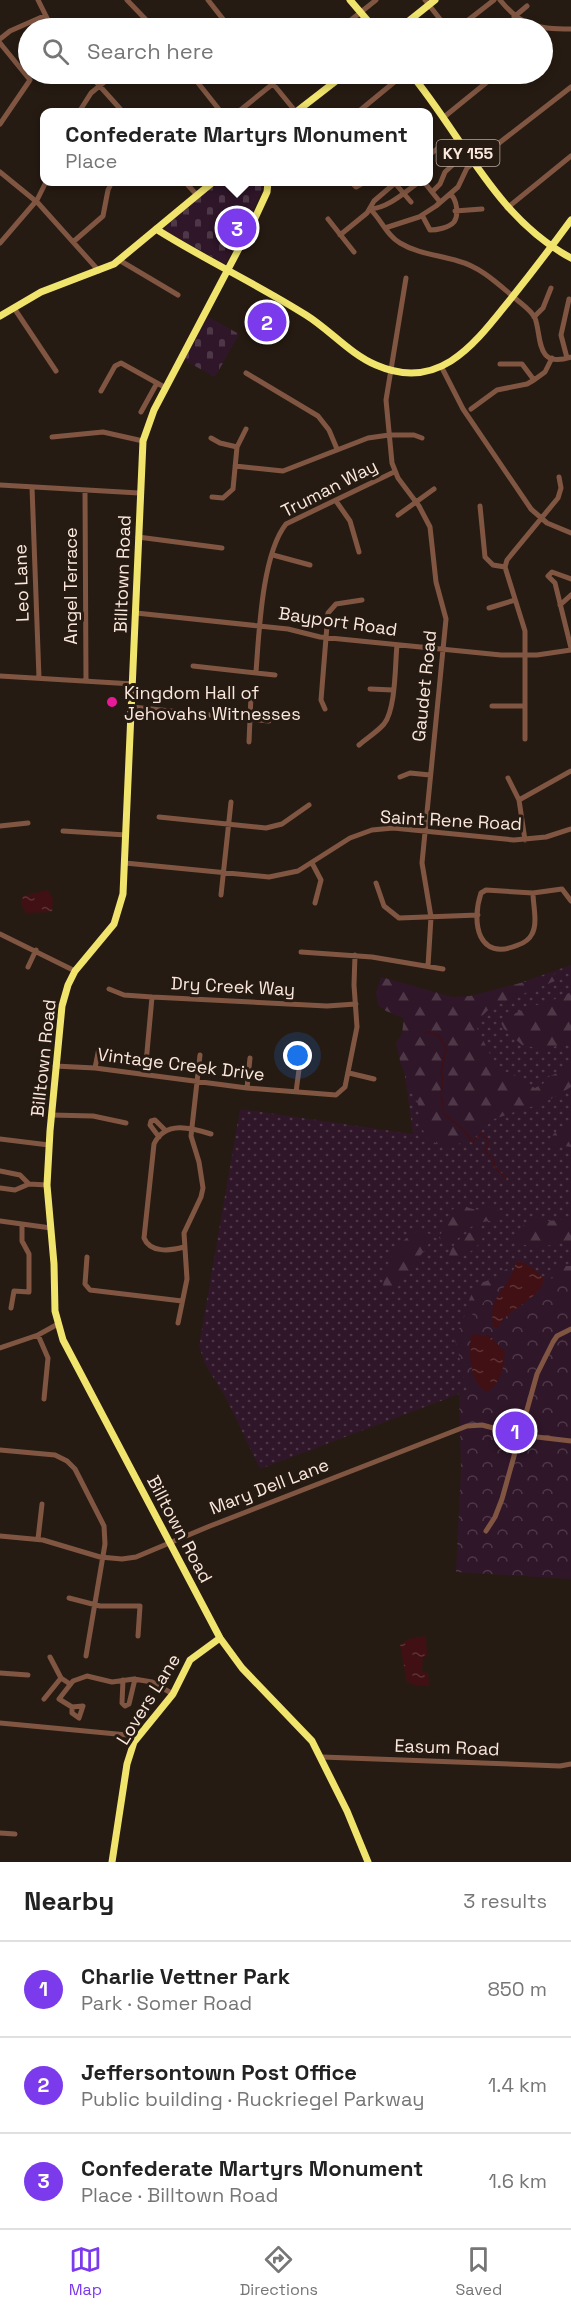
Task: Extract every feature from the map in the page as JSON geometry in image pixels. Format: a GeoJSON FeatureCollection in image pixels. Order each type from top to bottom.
{"type":"FeatureCollection","features":[{"type":"Feature","properties":{"kind":"main road"},"geometry":{"type":"LineString","coordinates":[[350,0],[366,18]]}},
{"type":"Feature","properties":{"kind":"main road"},"geometry":{"type":"LineString","coordinates":[[412,18],[430,2]]}},
{"type":"Feature","properties":{"kind":"main road"},"geometry":{"type":"LineString","coordinates":[[301,108],[332,84]]}},
{"type":"Feature","properties":{"kind":"main road","name":"KY 155"},"geometry":{"type":"LineString","coordinates":[[419,84],[507,208],[528,230],[571,258]]}},
{"type":"Feature","properties":{"kind":"main road"},"geometry":{"type":"LineString","coordinates":[[0,316],[47,289],[99,271],[119,260],[208,186]]}},
{"type":"Feature","properties":{"kind":"main road","name":"Billtown Road"},"geometry":{"type":"LineString","coordinates":[[267,186],[265,196],[228,271],[148,424],[143,441],[123,894],[116,920],[75,971],[62,1006],[55,1066],[47,1185],[55,1311],[67,1348],[220,1638],[243,1668],[307,1735],[322,1757],[357,1831],[368,1862]]}},
{"type":"Feature","properties":{"kind":"main road"},"geometry":{"type":"LineString","coordinates":[[156,229],[305,314],[367,361],[391,370],[416,371],[441,366],[459,357],[473,345],[571,220]]}},
{"type":"Feature","properties":{"kind":"main road","name":"Lovers Lane"},"geometry":{"type":"LineString","coordinates":[[112,1862],[127,1764],[132,1748],[138,1737],[173,1694],[190,1660],[220,1638]]}},
{"type":"Feature","properties":{"kind":"street"},"geometry":{"type":"LineString","coordinates":[[38,0],[44,16],[39,18]]}},
{"type":"Feature","properties":{"kind":"street"},"geometry":{"type":"LineString","coordinates":[[128,0],[145,18]]}},
{"type":"Feature","properties":{"kind":"street"},"geometry":{"type":"LineString","coordinates":[[208,0],[222,18]]}},
{"type":"Feature","properties":{"kind":"street"},"geometry":{"type":"LineString","coordinates":[[354,18],[376,0]]}},
{"type":"Feature","properties":{"kind":"street"},"geometry":{"type":"LineString","coordinates":[[471,18],[494,0]]}},
{"type":"Feature","properties":{"kind":"street"},"geometry":{"type":"LineString","coordinates":[[500,0],[514,17],[527,6]]}},
{"type":"Feature","properties":{"kind":"street"},"geometry":{"type":"LineString","coordinates":[[430,2],[440,18]]}},
{"type":"Feature","properties":{"kind":"street"},"geometry":{"type":"LineString","coordinates":[[18,27],[10,31],[0,41],[18,63]]}},
{"type":"Feature","properties":{"kind":"street"},"geometry":{"type":"LineString","coordinates":[[553,28],[571,29]]}},
{"type":"Feature","properties":{"kind":"street"},"geometry":{"type":"LineString","coordinates":[[0,124],[26,84]]}},
{"type":"Feature","properties":{"kind":"street"},"geometry":{"type":"LineString","coordinates":[[200,84],[218,108]]}},
{"type":"Feature","properties":{"kind":"street"},"geometry":{"type":"LineString","coordinates":[[243,108],[272,84]]}},
{"type":"Feature","properties":{"kind":"street"},"geometry":{"type":"LineString","coordinates":[[274,84],[293,108]]}},
{"type":"Feature","properties":{"kind":"street"},"geometry":{"type":"LineString","coordinates":[[363,108],[392,84]]}},
{"type":"Feature","properties":{"kind":"street"},"geometry":{"type":"LineString","coordinates":[[444,117],[484,84]]}},
{"type":"Feature","properties":{"kind":"street"},"geometry":{"type":"LineString","coordinates":[[81,108],[99,85],[119,108]]}},
{"type":"Feature","properties":{"kind":"street"},"geometry":{"type":"LineString","coordinates":[[385,228],[422,215],[440,202],[458,187],[464,171],[571,87]]}},
{"type":"Feature","properties":{"kind":"street"},"geometry":{"type":"LineString","coordinates":[[433,152],[446,142]]}},
{"type":"Feature","properties":{"kind":"street"},"geometry":{"type":"LineString","coordinates":[[507,208],[571,156]]}},
{"type":"Feature","properties":{"kind":"street"},"geometry":{"type":"LineString","coordinates":[[432,192],[440,184],[445,172],[458,160]]}},
{"type":"Feature","properties":{"kind":"street"},"geometry":{"type":"LineString","coordinates":[[0,172],[36,201],[99,271]]}},
{"type":"Feature","properties":{"kind":"street"},"geometry":{"type":"LineString","coordinates":[[0,243],[36,201],[44,186]]}},
{"type":"Feature","properties":{"kind":"street"},"geometry":{"type":"LineString","coordinates":[[73,242],[103,216],[110,186]]}},
{"type":"Feature","properties":{"kind":"street"},"geometry":{"type":"LineString","coordinates":[[188,186],[197,195]]}},
{"type":"Feature","properties":{"kind":"street"},"geometry":{"type":"LineString","coordinates":[[340,235],[370,209],[374,201],[390,186]]}},
{"type":"Feature","properties":{"kind":"street"},"geometry":{"type":"LineString","coordinates":[[397,186],[411,202]]}},
{"type":"Feature","properties":{"kind":"street"},"geometry":{"type":"LineString","coordinates":[[370,209],[377,209],[414,186]]}},
{"type":"Feature","properties":{"kind":"street"},"geometry":{"type":"LineString","coordinates":[[427,186],[440,202]]}},
{"type":"Feature","properties":{"kind":"street"},"geometry":{"type":"LineString","coordinates":[[422,215],[428,228],[433,230],[453,223],[456,200],[450,194]]}},
{"type":"Feature","properties":{"kind":"street"},"geometry":{"type":"LineString","coordinates":[[370,209],[394,239],[404,245],[483,272],[534,316],[539,343],[543,352],[552,358],[569,357],[561,335],[569,299]]}},
{"type":"Feature","properties":{"kind":"street"},"geometry":{"type":"LineString","coordinates":[[456,212],[482,209]]}},
{"type":"Feature","properties":{"kind":"street"},"geometry":{"type":"LineString","coordinates":[[328,219],[354,252]]}},
{"type":"Feature","properties":{"kind":"street"},"geometry":{"type":"LineString","coordinates":[[119,260],[178,295]]}},
{"type":"Feature","properties":{"kind":"street","name":"Gaudet Road"},"geometry":{"type":"LineString","coordinates":[[405,278],[386,405],[389,435],[394,472],[424,513],[431,532],[436,582],[446,619],[422,874],[430,917],[428,966]]}},
{"type":"Feature","properties":{"kind":"street"},"geometry":{"type":"LineString","coordinates":[[534,316],[543,308],[551,288]]}},
{"type":"Feature","properties":{"kind":"street"},"geometry":{"type":"LineString","coordinates":[[14,308],[56,371]]}},
{"type":"Feature","properties":{"kind":"street"},"geometry":{"type":"LineString","coordinates":[[471,409],[497,390],[527,384],[534,380],[544,372],[552,358]]}},
{"type":"Feature","properties":{"kind":"street"},"geometry":{"type":"LineString","coordinates":[[101,391],[115,366],[121,363],[166,388]]}},
{"type":"Feature","properties":{"kind":"street"},"geometry":{"type":"LineString","coordinates":[[500,364],[522,364],[534,380]]}},
{"type":"Feature","properties":{"kind":"street"},"geometry":{"type":"LineString","coordinates":[[441,366],[463,410],[521,495],[541,519],[571,533]]}},
{"type":"Feature","properties":{"kind":"street"},"geometry":{"type":"LineString","coordinates":[[246,373],[318,416],[329,430],[338,449]]}},
{"type":"Feature","properties":{"kind":"street"},"geometry":{"type":"LineString","coordinates":[[141,412],[157,383]]}},
{"type":"Feature","properties":{"kind":"street"},"geometry":{"type":"LineString","coordinates":[[212,497],[223,498],[233,489],[237,447],[246,429]]}},
{"type":"Feature","properties":{"kind":"street"},"geometry":{"type":"LineString","coordinates":[[52,437],[103,432],[143,441]]}},
{"type":"Feature","properties":{"kind":"street"},"geometry":{"type":"LineString","coordinates":[[235,466],[283,471],[368,438],[414,435],[422,438]]}},
{"type":"Feature","properties":{"kind":"street"},"geometry":{"type":"LineString","coordinates":[[211,438],[220,444],[237,447]]}},
{"type":"Feature","properties":{"kind":"street","name":"Truman Way"},"geometry":{"type":"LineString","coordinates":[[256,672],[265,582],[278,534],[286,524],[394,472]]}},
{"type":"Feature","properties":{"kind":"street"},"geometry":{"type":"LineString","coordinates":[[525,740],[525,631],[505,567],[507,560],[560,495],[559,477]]}},
{"type":"Feature","properties":{"kind":"street"},"geometry":{"type":"LineString","coordinates":[[0,485],[140,493]]}},
{"type":"Feature","properties":{"kind":"street","name":"Leo Lane"},"geometry":{"type":"LineString","coordinates":[[32,487],[39,678]]}},
{"type":"Feature","properties":{"kind":"street"},"geometry":{"type":"LineString","coordinates":[[398,514],[434,489]]}},
{"type":"Feature","properties":{"kind":"street","name":"Angel Terrace"},"geometry":{"type":"LineString","coordinates":[[85,490],[86,681]]}},
{"type":"Feature","properties":{"kind":"street"},"geometry":{"type":"LineString","coordinates":[[336,501],[351,521],[359,552]]}},
{"type":"Feature","properties":{"kind":"street"},"geometry":{"type":"LineString","coordinates":[[480,506],[483,554],[490,563],[505,567]]}},
{"type":"Feature","properties":{"kind":"street"},"geometry":{"type":"LineString","coordinates":[[138,537],[222,548]]}},
{"type":"Feature","properties":{"kind":"street"},"geometry":{"type":"LineString","coordinates":[[273,555],[310,565]]}},
{"type":"Feature","properties":{"kind":"street"},"geometry":{"type":"LineString","coordinates":[[571,579],[552,572],[548,576],[555,583],[571,649]]}},
{"type":"Feature","properties":{"kind":"street"},"geometry":{"type":"LineString","coordinates":[[560,604],[571,595]]}},
{"type":"Feature","properties":{"kind":"street"},"geometry":{"type":"LineString","coordinates":[[325,710],[321,700],[328,613],[338,603],[362,600]]}},
{"type":"Feature","properties":{"kind":"street"},"geometry":{"type":"LineString","coordinates":[[489,608],[514,600]]}},
{"type":"Feature","properties":{"kind":"street","name":"Bayport Road"},"geometry":{"type":"LineString","coordinates":[[136,613],[292,629],[326,638],[524,656],[571,649]]}},
{"type":"Feature","properties":{"kind":"street"},"geometry":{"type":"LineString","coordinates":[[359,745],[386,720],[390,712],[397,645]]}},
{"type":"Feature","properties":{"kind":"street"},"geometry":{"type":"LineString","coordinates":[[192,666],[275,675]]}},
{"type":"Feature","properties":{"kind":"street"},"geometry":{"type":"LineString","coordinates":[[0,676],[133,684]]}},
{"type":"Feature","properties":{"kind":"street"},"geometry":{"type":"LineString","coordinates":[[370,688],[393,690]]}},
{"type":"Feature","properties":{"kind":"street"},"geometry":{"type":"LineString","coordinates":[[249,742],[251,696]]}},
{"type":"Feature","properties":{"kind":"street"},"geometry":{"type":"LineString","coordinates":[[132,706],[269,721]]}},
{"type":"Feature","properties":{"kind":"street"},"geometry":{"type":"LineString","coordinates":[[492,706],[525,706]]}},
{"type":"Feature","properties":{"kind":"street"},"geometry":{"type":"LineString","coordinates":[[519,800],[571,771]]}},
{"type":"Feature","properties":{"kind":"street"},"geometry":{"type":"LineString","coordinates":[[400,777],[410,773],[430,775]]}},
{"type":"Feature","properties":{"kind":"street"},"geometry":{"type":"LineString","coordinates":[[508,778],[519,800],[525,840]]}},
{"type":"Feature","properties":{"kind":"street"},"geometry":{"type":"LineString","coordinates":[[221,895],[231,802]]}},
{"type":"Feature","properties":{"kind":"street"},"geometry":{"type":"LineString","coordinates":[[159,817],[272,827],[288,821],[309,805]]}},
{"type":"Feature","properties":{"kind":"street"},"geometry":{"type":"LineString","coordinates":[[0,826],[28,823]]}},
{"type":"Feature","properties":{"kind":"street","name":"Saint Rene Road"},"geometry":{"type":"LineString","coordinates":[[125,863],[256,876],[278,876],[298,871],[341,843],[372,830],[393,828],[501,840],[525,840],[546,837],[571,829]]}},
{"type":"Feature","properties":{"kind":"street"},"geometry":{"type":"LineString","coordinates":[[63,831],[126,835]]}},
{"type":"Feature","properties":{"kind":"street"},"geometry":{"type":"LineString","coordinates":[[312,863],[321,880],[315,903]]}},
{"type":"Feature","properties":{"kind":"street"},"geometry":{"type":"LineString","coordinates":[[376,883],[382,904],[390,914],[402,918],[478,915]]}},
{"type":"Feature","properties":{"kind":"street"},"geometry":{"type":"LineString","coordinates":[[474,888],[481,893]]}},
{"type":"Feature","properties":{"kind":"street"},"geometry":{"type":"LineString","coordinates":[[481,893],[486,890],[533,893],[562,889],[571,901]]}},
{"type":"Feature","properties":{"kind":"street"},"geometry":{"type":"LineString","coordinates":[[481,893],[477,931],[484,942],[497,950],[514,947],[527,941],[533,932],[533,893]]}},
{"type":"Feature","properties":{"kind":"street"},"geometry":{"type":"LineString","coordinates":[[0,934],[75,971]]}},
{"type":"Feature","properties":{"kind":"street"},"geometry":{"type":"LineString","coordinates":[[28,967],[36,950]]}},
{"type":"Feature","properties":{"kind":"street"},"geometry":{"type":"LineString","coordinates":[[301,952],[355,955],[444,969]]}},
{"type":"Feature","properties":{"kind":"street","name":"Vintage Creek Drive"},"geometry":{"type":"LineString","coordinates":[[55,1066],[95,1068],[247,1088],[336,1095],[344,1089],[358,1026],[354,985],[355,955]]}},
{"type":"Feature","properties":{"kind":"street","name":"Dry Creek Way"},"geometry":{"type":"LineString","coordinates":[[109,989],[124,995],[152,997],[327,1006],[356,1004]]}},
{"type":"Feature","properties":{"kind":"street"},"geometry":{"type":"LineString","coordinates":[[145,1074],[152,997]]}},
{"type":"Feature","properties":{"kind":"street"},"geometry":{"type":"LineString","coordinates":[[95,1068],[99,1048]]}},
{"type":"Feature","properties":{"kind":"street"},"geometry":{"type":"LineString","coordinates":[[178,1323],[187,1279],[184,1233],[203,1188],[191,1136],[200,1055]]}},
{"type":"Feature","properties":{"kind":"street"},"geometry":{"type":"LineString","coordinates":[[247,1088],[250,1058]]}},
{"type":"Feature","properties":{"kind":"street"},"geometry":{"type":"LineString","coordinates":[[296,1092],[300,1062]]}},
{"type":"Feature","properties":{"kind":"street"},"geometry":{"type":"LineString","coordinates":[[349,1073],[374,1079]]}},
{"type":"Feature","properties":{"kind":"street"},"geometry":{"type":"LineString","coordinates":[[51,1115],[93,1116],[126,1123]]}},
{"type":"Feature","properties":{"kind":"street"},"geometry":{"type":"LineString","coordinates":[[159,1137],[150,1125],[151,1121],[155,1120],[166,1131]]}},
{"type":"Feature","properties":{"kind":"street"},"geometry":{"type":"LineString","coordinates":[[184,1247],[156,1249],[147,1245],[144,1238],[154,1144],[166,1131],[179,1127],[212,1134]]}},
{"type":"Feature","properties":{"kind":"street"},"geometry":{"type":"LineString","coordinates":[[0,1139],[49,1145]]}},
{"type":"Feature","properties":{"kind":"street"},"geometry":{"type":"LineString","coordinates":[[0,1171],[21,1175],[29,1184]]}},
{"type":"Feature","properties":{"kind":"street"},"geometry":{"type":"LineString","coordinates":[[0,1188],[19,1190],[29,1184],[47,1185]]}},
{"type":"Feature","properties":{"kind":"street"},"geometry":{"type":"LineString","coordinates":[[0,1221],[51,1227]]}},
{"type":"Feature","properties":{"kind":"street"},"geometry":{"type":"LineString","coordinates":[[11,1308],[14,1291],[29,1292],[29,1254],[22,1241],[22,1225]]}},
{"type":"Feature","properties":{"kind":"street"},"geometry":{"type":"LineString","coordinates":[[87,1257],[85,1284],[90,1290],[182,1301]]}},
{"type":"Feature","properties":{"kind":"street"},"geometry":{"type":"LineString","coordinates":[[0,1348],[38,1335],[58,1324]]}},
{"type":"Feature","properties":{"kind":"street"},"geometry":{"type":"LineString","coordinates":[[486,1531],[502,1499],[532,1390],[544,1359],[557,1336],[571,1329]]}},
{"type":"Feature","properties":{"kind":"street"},"geometry":{"type":"LineString","coordinates":[[38,1335],[48,1358],[44,1399]]}},
{"type":"Feature","properties":{"kind":"street","name":"Mary Dell Lane"},"geometry":{"type":"LineString","coordinates":[[0,1536],[38,1539],[103,1558],[136,1557],[467,1426],[479,1425],[520,1435]]}},
{"type":"Feature","properties":{"kind":"street"},"geometry":{"type":"LineString","coordinates":[[520,1435],[571,1441]]}},
{"type":"Feature","properties":{"kind":"street"},"geometry":{"type":"LineString","coordinates":[[0,1449],[54,1455],[67,1461],[75,1469],[104,1526],[106,1537],[86,1656]]}},
{"type":"Feature","properties":{"kind":"street"},"geometry":{"type":"LineString","coordinates":[[38,1539],[42,1504]]}},
{"type":"Feature","properties":{"kind":"street"},"geometry":{"type":"LineString","coordinates":[[69,1598],[95,1605],[140,1606],[138,1636]]}},
{"type":"Feature","properties":{"kind":"street"},"geometry":{"type":"LineString","coordinates":[[50,1657],[61,1678],[70,1684]]}},
{"type":"Feature","properties":{"kind":"street"},"geometry":{"type":"LineString","coordinates":[[0,1673],[28,1675]]}},
{"type":"Feature","properties":{"kind":"street"},"geometry":{"type":"LineString","coordinates":[[59,1699],[70,1684],[78,1678],[87,1676],[112,1682],[135,1679],[152,1682],[173,1694]]}},
{"type":"Feature","properties":{"kind":"street"},"geometry":{"type":"LineString","coordinates":[[44,1699],[61,1678]]}},
{"type":"Feature","properties":{"kind":"street"},"geometry":{"type":"LineString","coordinates":[[123,1680],[122,1703],[125,1706],[129,1704],[135,1679]]}},
{"type":"Feature","properties":{"kind":"street"},"geometry":{"type":"LineString","coordinates":[[50,1692],[72,1707]]}},
{"type":"Feature","properties":{"kind":"street"},"geometry":{"type":"LineString","coordinates":[[0,1723],[138,1737]]}},
{"type":"Feature","properties":{"kind":"street","name":"Easum Road"},"geometry":{"type":"LineString","coordinates":[[322,1757],[537,1765],[571,1764]]}},
{"type":"Feature","properties":{"kind":"street"},"geometry":{"type":"LineString","coordinates":[[0,1833],[15,1834]]}},
{"type":"Feature","properties":{"kind":"green space"},"geometry":{"type":"Polygon","coordinates":[[[213,186],[264,186],[249,220],[225,264],[164,230],[213,186]]]}},
{"type":"Feature","properties":{"kind":"green space"},"geometry":{"type":"Polygon","coordinates":[[[208,317],[239,334],[215,377],[184,360],[208,317]]]}},
{"type":"Feature","properties":{"kind":"green space"},"geometry":{"type":"Polygon","coordinates":[[[571,965],[571,1275],[543,1280],[467,1391],[260,1469],[227,1400],[205,1364],[199,1346],[240,1109],[413,1134],[400,1039],[517,984],[571,965]]]}},
{"type":"Feature","properties":{"kind":"green space"},"geometry":{"type":"Polygon","coordinates":[[[559,973],[567,973],[555,981],[491,1007],[477,1021],[476,1026],[490,1054],[505,1072],[514,1074],[521,1081],[535,1088],[544,1083],[548,1077],[571,1067],[571,1087],[549,1100],[531,1107],[522,1107],[494,1119],[464,1142],[446,1148],[429,1140],[421,1127],[418,1104],[401,1065],[396,1043],[402,1034],[404,1018],[378,1005],[376,992],[381,977],[453,997],[470,996],[559,973]]]}},
{"type":"Feature","properties":{"kind":"green space"},"geometry":{"type":"Polygon","coordinates":[[[571,992],[571,1043],[542,1049],[522,1045],[504,1029],[500,1021],[530,1006],[544,1004],[571,992]]]}},
{"type":"Feature","properties":{"kind":"green space"},"geometry":{"type":"Polygon","coordinates":[[[571,1124],[571,1147],[551,1144],[554,1134],[571,1124]]]}},
{"type":"Feature","properties":{"kind":"green space"},"geometry":{"type":"Polygon","coordinates":[[[458,1205],[477,1210],[494,1208],[502,1214],[502,1219],[476,1223],[456,1239],[447,1242],[439,1238],[451,1211],[458,1205]]]}},
{"type":"Feature","properties":{"kind":"green space"},"geometry":{"type":"Polygon","coordinates":[[[532,1216],[547,1221],[571,1219],[571,1243],[568,1247],[560,1242],[547,1246],[536,1246],[513,1242],[520,1229],[532,1216]]]}},
{"type":"Feature","properties":{"kind":"green space"},"geometry":{"type":"Polygon","coordinates":[[[480,1229],[485,1232],[476,1247],[452,1263],[448,1261],[458,1240],[480,1229]]]}},
{"type":"Feature","properties":{"kind":"green space"},"geometry":{"type":"Polygon","coordinates":[[[418,1231],[430,1234],[431,1241],[398,1287],[390,1291],[383,1286],[389,1261],[403,1241],[418,1231]]]}},
{"type":"Feature","properties":{"kind":"green space"},"geometry":{"type":"Polygon","coordinates":[[[571,1266],[571,1281],[465,1372],[454,1337],[461,1326],[475,1288],[512,1267],[510,1275],[545,1284],[552,1267],[571,1266]]]}},
{"type":"Feature","properties":{"kind":"green space"},"geometry":{"type":"Polygon","coordinates":[[[510,1271],[543,1280],[571,1275],[571,1579],[456,1572],[461,1469],[459,1394],[467,1391],[454,1334],[510,1271]]]}},
{"type":"Feature","properties":{"kind":"water"},"geometry":{"type":"Polygon","coordinates":[[[48,890],[53,900],[52,912],[26,913],[21,903],[23,896],[48,890]]]}},
{"type":"Feature","properties":{"kind":"water"},"geometry":{"type":"Polygon","coordinates":[[[517,1261],[532,1268],[544,1279],[536,1293],[507,1316],[498,1328],[494,1327],[493,1306],[517,1261]]]}},
{"type":"Feature","properties":{"kind":"water"},"geometry":{"type":"Polygon","coordinates":[[[474,1334],[490,1336],[505,1352],[501,1374],[488,1392],[477,1383],[470,1360],[471,1337],[474,1334]]]}},
{"type":"Feature","properties":{"kind":"water"},"geometry":{"type":"Polygon","coordinates":[[[426,1636],[427,1656],[423,1657],[422,1672],[428,1673],[429,1686],[415,1685],[407,1682],[400,1645],[409,1639],[426,1636]]]}},
{"type":"Feature","properties":{"kind":"waterway"},"geometry":{"type":"LineString","coordinates":[[426,1032],[439,1036],[446,1048],[441,1072],[444,1114],[464,1130],[472,1142],[481,1134],[489,1140],[485,1152],[493,1158],[495,1167],[506,1179]]}},
{"type":"Feature","properties":{"kind":"place","name":"Confederate Martyrs Monument"},"geometry":{"type":"Point","coordinates":[237,228]}},
{"type":"Feature","properties":{"kind":"place","name":"Jeffersontown Post Office"},"geometry":{"type":"Point","coordinates":[267,322]}},
{"type":"Feature","properties":{"kind":"place","name":"Kingdom Hall of Jehovahs Witnesses"},"geometry":{"type":"Point","coordinates":[112,702]}},
{"type":"Feature","properties":{"kind":"place","name":"Charlie Vettner Park"},"geometry":{"type":"Point","coordinates":[515,1431]}}]}
